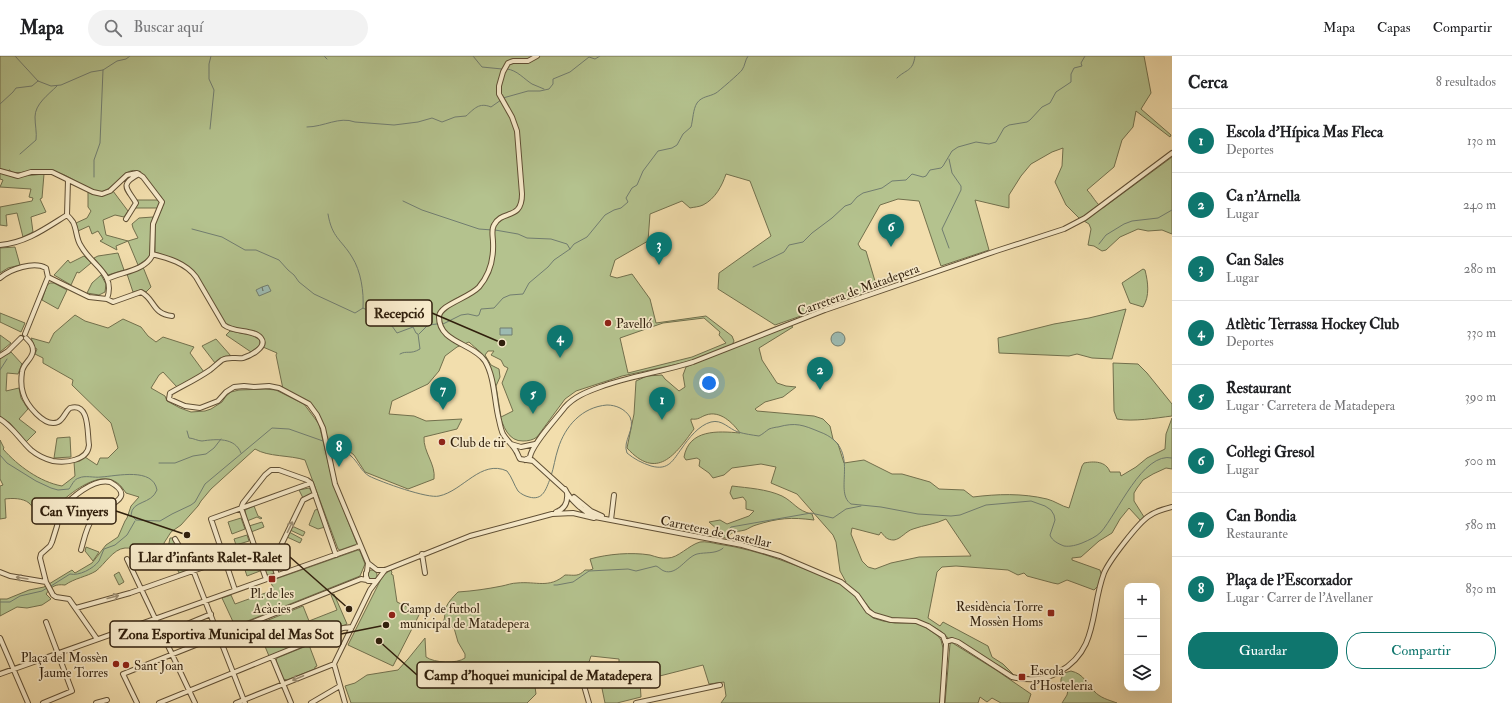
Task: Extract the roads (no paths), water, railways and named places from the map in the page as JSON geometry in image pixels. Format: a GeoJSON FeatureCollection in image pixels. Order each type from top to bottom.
{"type":"FeatureCollection","features":[{"type":"Feature","properties":{"kind":"street"},"geometry":{"type":"LineString","coordinates":[[346,703],[334,664],[370,590],[385,570],[475,534],[552,514],[565,506],[567,499],[566,491],[534,463],[520,459],[517,452],[503,434],[487,364],[475,351],[446,335],[439,317],[443,308],[472,294],[478,288],[486,276],[493,257],[493,230],[495,222],[516,212],[520,207],[522,200],[517,131],[514,122],[502,100],[499,89],[504,69],[511,62],[528,61],[537,56]]}},
{"type":"Feature","properties":{"kind":"street","name":"Carretera de Matadepera"},"geometry":{"type":"LineString","coordinates":[[535,444],[569,402],[590,391],[621,380],[674,368],[693,362],[825,310],[1064,229],[1085,218],[1172,153]]}},
{"type":"Feature","properties":{"kind":"street"},"geometry":{"type":"LineString","coordinates":[[0,171],[18,176],[31,172],[48,172],[56,174],[93,192],[102,194],[110,191],[127,175],[135,173],[143,177],[162,202],[153,224],[151,259],[141,266],[107,279]]}},
{"type":"Feature","properties":{"kind":"street"},"geometry":{"type":"LineString","coordinates":[[126,219],[136,203],[126,186],[131,179],[139,174]]}},
{"type":"Feature","properties":{"kind":"street"},"geometry":{"type":"LineString","coordinates":[[68,180],[67,215],[72,221],[80,246],[107,279],[110,286],[107,299]]}},
{"type":"Feature","properties":{"kind":"street"},"geometry":{"type":"LineString","coordinates":[[0,245],[11,244],[27,239],[67,215]]}},
{"type":"Feature","properties":{"kind":"street"},"geometry":{"type":"LineString","coordinates":[[152,254],[176,262],[191,272],[196,277],[224,325],[232,329],[256,334],[262,340],[262,346],[254,352],[243,358],[229,358],[221,361],[212,369],[170,393],[169,399],[185,406],[200,408],[218,401],[226,392],[234,387],[274,387],[309,404],[321,424],[328,448],[335,484],[360,546],[368,563],[376,569],[379,577]]}},
{"type":"Feature","properties":{"kind":"street"},"geometry":{"type":"LineString","coordinates":[[0,278],[10,270],[40,265],[46,268],[48,277],[24,337],[0,356]]}},
{"type":"Feature","properties":{"kind":"street"},"geometry":{"type":"LineString","coordinates":[[48,277],[89,297],[107,299],[113,302],[141,292],[159,312],[164,315],[172,316]]}},
{"type":"Feature","properties":{"kind":"street"},"geometry":{"type":"LineString","coordinates":[[0,419],[10,426],[30,448],[45,458],[58,461],[71,460],[82,457],[89,447],[86,422],[82,410],[78,407],[70,408],[60,420],[49,422],[34,412],[24,397],[21,386],[22,370],[24,365],[31,357],[33,349],[32,345],[24,337]]}},
{"type":"Feature","properties":{"kind":"street"},"geometry":{"type":"LineString","coordinates":[[511,444],[528,448],[534,463]]}},
{"type":"Feature","properties":{"kind":"street"},"geometry":{"type":"LineString","coordinates":[[517,452],[523,447],[535,444]]}},
{"type":"Feature","properties":{"kind":"street"},"geometry":{"type":"LineString","coordinates":[[525,460],[535,444]]}},
{"type":"Feature","properties":{"kind":"street"},"geometry":{"type":"LineString","coordinates":[[266,579],[241,508],[243,503],[265,474],[272,470],[279,470],[307,480],[311,483],[336,554]]}},
{"type":"Feature","properties":{"kind":"street"},"geometry":{"type":"LineString","coordinates":[[81,550],[93,518],[100,511],[120,500],[120,491],[110,482],[100,482],[87,487],[60,510],[52,542],[40,558],[46,582],[53,595],[69,599],[97,639]]}},
{"type":"Feature","properties":{"kind":"street"},"geometry":{"type":"LineString","coordinates":[[235,590],[211,519],[311,483]]}},
{"type":"Feature","properties":{"kind":"street","name":"Carretera de Castellar"},"geometry":{"type":"LineString","coordinates":[[566,491],[591,511],[609,519]]}},
{"type":"Feature","properties":{"kind":"street","name":"Carretera de Castellar"},"geometry":{"type":"LineString","coordinates":[[566,491],[584,510],[591,515],[742,545],[780,556],[841,582],[857,595],[868,611],[874,615],[890,620],[913,621],[924,624],[940,634],[945,642]]}},
{"type":"Feature","properties":{"kind":"street"},"geometry":{"type":"LineString","coordinates":[[277,575],[273,562],[303,500],[315,494]]}},
{"type":"Feature","properties":{"kind":"street"},"geometry":{"type":"LineString","coordinates":[[609,519],[614,495]]}},
{"type":"Feature","properties":{"kind":"street"},"geometry":{"type":"LineString","coordinates":[[552,514],[576,513],[584,510],[574,497]]}},
{"type":"Feature","properties":{"kind":"street"},"geometry":{"type":"LineString","coordinates":[[942,703],[946,653],[945,642],[949,640],[955,641],[1012,677],[1018,678],[1034,680],[1043,679],[1063,670],[1075,661],[1088,640],[1099,590],[1106,569],[1122,546],[1145,519],[1155,513],[1172,507]]}},
{"type":"Feature","properties":{"kind":"street"},"geometry":{"type":"LineString","coordinates":[[576,513],[584,516],[601,518]]}},
{"type":"Feature","properties":{"kind":"street"},"geometry":{"type":"LineString","coordinates":[[175,539],[193,570],[244,702]]}},
{"type":"Feature","properties":{"kind":"street"},"geometry":{"type":"LineString","coordinates":[[0,674],[360,546]]}},
{"type":"Feature","properties":{"kind":"street"},"geometry":{"type":"LineString","coordinates":[[76,608],[141,589],[254,548]]}},
{"type":"Feature","properties":{"kind":"street"},"geometry":{"type":"LineString","coordinates":[[422,554],[425,573]]}},
{"type":"Feature","properties":{"kind":"street"},"geometry":{"type":"LineString","coordinates":[[127,559],[195,703]]}},
{"type":"Feature","properties":{"kind":"street"},"geometry":{"type":"LineString","coordinates":[[361,579],[366,572],[368,563]]}},
{"type":"Feature","properties":{"kind":"street"},"geometry":{"type":"LineString","coordinates":[[366,572],[376,569],[385,570]]}},
{"type":"Feature","properties":{"kind":"street"},"geometry":{"type":"LineString","coordinates":[[0,572],[10,576],[46,582]]}},
{"type":"Feature","properties":{"kind":"street"},"geometry":{"type":"LineString","coordinates":[[366,572],[370,590]]}},
{"type":"Feature","properties":{"kind":"street"},"geometry":{"type":"LineString","coordinates":[[138,703],[123,674],[361,579],[376,581]]}},
{"type":"Feature","properties":{"kind":"street"},"geometry":{"type":"LineString","coordinates":[[163,634],[211,614]]}},
{"type":"Feature","properties":{"kind":"street"},"geometry":{"type":"LineString","coordinates":[[43,703],[51,701],[72,691],[46,622]]}},
{"type":"Feature","properties":{"kind":"street"},"geometry":{"type":"LineString","coordinates":[[159,703],[343,628],[352,627]]}},
{"type":"Feature","properties":{"kind":"street"},"geometry":{"type":"LineString","coordinates":[[0,638],[28,703]]}},
{"type":"Feature","properties":{"kind":"street"},"geometry":{"type":"LineString","coordinates":[[272,657],[291,703]]}},
{"type":"Feature","properties":{"kind":"street"},"geometry":{"type":"LineString","coordinates":[[236,703],[244,702],[283,684],[334,664]]}},
{"type":"Feature","properties":{"kind":"street"},"geometry":{"type":"LineString","coordinates":[[580,672],[589,703]]}},
{"type":"Feature","properties":{"kind":"street"},"geometry":{"type":"LineString","coordinates":[[311,703],[340,686]]}},
{"type":"Feature","properties":{"kind":"street"},"geometry":{"type":"LineString","coordinates":[[636,703],[720,686]]}},
{"type":"Feature","properties":{"kind":"street"},"geometry":{"type":"LineString","coordinates":[[96,703],[106,701]]}},
{"type":"Feature","properties":{"kind":"water"},"geometry":{"type":"Polygon","coordinates":[[[268,285],[271,291],[259,296],[256,290],[268,285]]]}},
{"type":"Feature","properties":{"kind":"water"},"geometry":{"type":"Polygon","coordinates":[[[500,328],[512,328],[512,335],[500,335],[500,328]]]}},
{"type":"Feature","properties":{"kind":"water"},"geometry":{"type":"Polygon","coordinates":[[[838,332],[843,334],[845,339],[843,344],[838,346],[833,344],[831,339],[833,334],[838,332]]]}},
{"type":"Feature","properties":{"kind":"waterway"},"geometry":{"type":"LineString","coordinates":[[15,56],[38,81]]}},
{"type":"Feature","properties":{"kind":"waterway"},"geometry":{"type":"LineString","coordinates":[[38,81],[51,86],[61,85],[91,72],[103,70],[117,61],[126,59],[130,56]]}},
{"type":"Feature","properties":{"kind":"waterway"},"geometry":{"type":"LineString","coordinates":[[210,129],[214,90],[209,79],[209,64],[211,56]]}},
{"type":"Feature","properties":{"kind":"waterway"},"geometry":{"type":"LineString","coordinates":[[324,56],[327,59]]}},
{"type":"Feature","properties":{"kind":"waterway"},"geometry":{"type":"LineString","coordinates":[[473,56],[482,67],[502,69]]}},
{"type":"Feature","properties":{"kind":"waterway"},"geometry":{"type":"LineString","coordinates":[[503,98],[528,91],[549,89],[553,84],[553,79],[570,72],[589,57],[595,59],[600,56]]}},
{"type":"Feature","properties":{"kind":"waterway"},"geometry":{"type":"LineString","coordinates":[[443,324],[461,315],[468,314],[477,316],[479,315],[481,309],[494,308],[503,298],[510,295],[523,294],[529,283],[574,244],[587,237],[605,215],[621,208],[628,202],[626,198],[632,188],[637,185],[643,171],[658,151],[672,148],[677,145],[683,134],[691,127],[697,103],[703,98],[716,93],[741,72],[748,56]]}},
{"type":"Feature","properties":{"kind":"waterway"},"geometry":{"type":"LineString","coordinates":[[897,78],[911,68],[915,56]]}},
{"type":"Feature","properties":{"kind":"waterway"},"geometry":{"type":"LineString","coordinates":[[753,267],[784,252],[789,245],[803,242],[845,206],[851,204],[863,193],[882,188],[892,181],[906,180],[912,174],[923,177],[926,176],[930,170],[941,168],[952,151],[958,147],[976,142],[989,144],[996,142],[1004,128],[1009,125],[1027,122],[1042,107],[1050,103],[1056,92],[1071,82],[1071,74],[1074,68],[1082,66],[1081,63],[1085,56]]}},
{"type":"Feature","properties":{"kind":"waterway"},"geometry":{"type":"LineString","coordinates":[[507,69],[514,71],[532,84],[544,89]]}},
{"type":"Feature","properties":{"kind":"waterway"},"geometry":{"type":"LineString","coordinates":[[94,177],[94,160],[100,143],[103,70]]}},
{"type":"Feature","properties":{"kind":"waterway"},"geometry":{"type":"LineString","coordinates":[[0,104],[16,88],[32,86],[38,81]]}},
{"type":"Feature","properties":{"kind":"waterway"},"geometry":{"type":"LineString","coordinates":[[20,154],[36,140],[35,117],[37,108],[57,86]]}},
{"type":"Feature","properties":{"kind":"waterway"},"geometry":{"type":"LineString","coordinates":[[307,127],[343,120],[394,125],[418,122],[432,118],[442,122],[455,117],[466,116],[474,109],[483,105],[491,107],[501,100]]}},
{"type":"Feature","properties":{"kind":"waterway"},"geometry":{"type":"LineString","coordinates":[[949,159],[952,173],[961,186],[961,190],[942,229],[949,248]]}},
{"type":"Feature","properties":{"kind":"waterway"},"geometry":{"type":"LineString","coordinates":[[403,201],[422,210],[479,229],[492,230]]}},
{"type":"Feature","properties":{"kind":"waterway"},"geometry":{"type":"LineString","coordinates":[[1099,244],[1106,235],[1124,224],[1132,221],[1158,218],[1172,210]]}},
{"type":"Feature","properties":{"kind":"waterway"},"geometry":{"type":"LineString","coordinates":[[328,214],[334,233],[348,251],[358,269],[363,295],[363,308]]}},
{"type":"Feature","properties":{"kind":"waterway"},"geometry":{"type":"LineString","coordinates":[[192,229],[222,237],[245,250],[256,250],[279,260],[299,282],[314,294],[355,313],[363,308],[367,310],[369,318],[381,319],[386,325],[392,326],[397,333],[413,327],[418,334],[420,349],[414,352],[405,352],[400,354]]}},
{"type":"Feature","properties":{"kind":"waterway"},"geometry":{"type":"LineString","coordinates":[[495,230],[518,234],[527,238],[551,239],[567,244],[570,249]]}},
{"type":"Feature","properties":{"kind":"waterway"},"geometry":{"type":"LineString","coordinates":[[419,334],[428,325],[437,324]]}},
{"type":"Feature","properties":{"kind":"waterway"},"geometry":{"type":"LineString","coordinates":[[0,370],[7,359]]}},
{"type":"Feature","properties":{"kind":"waterway"},"geometry":{"type":"LineString","coordinates":[[551,476],[558,449],[570,425],[590,409],[607,405],[620,408],[630,417],[631,426],[626,444],[627,453],[641,462],[657,467],[666,466],[670,463],[694,433],[702,426],[711,422],[719,422],[735,431],[759,436],[771,428],[799,425],[820,432],[833,439],[840,448],[844,458],[844,490],[846,498],[851,504],[881,507],[918,514],[951,516],[960,515],[986,505],[1031,501],[1051,510],[1055,520],[1050,535],[1054,541],[1064,546],[1069,546],[1082,543],[1099,534],[1141,474],[1151,464],[1161,458],[1172,458]]}},
{"type":"Feature","properties":{"kind":"waterway"},"geometry":{"type":"LineString","coordinates":[[0,455],[7,463],[36,481],[58,490],[69,489],[73,482],[81,477],[134,474],[149,478],[154,483],[157,490],[151,498],[138,504],[132,510],[131,515],[136,520],[160,521],[195,502],[205,484],[272,428],[289,429],[323,441]]}},
{"type":"Feature","properties":{"kind":"waterway"},"geometry":{"type":"LineString","coordinates":[[187,431],[189,438],[199,441],[224,440],[230,442],[234,444],[241,453]]}},
{"type":"Feature","properties":{"kind":"waterway"},"geometry":{"type":"LineString","coordinates":[[159,463],[175,463],[193,456],[206,454],[214,448],[221,439]]}},
{"type":"Feature","properties":{"kind":"waterway"},"geometry":{"type":"LineString","coordinates":[[328,443],[340,446],[342,450],[351,456],[369,476],[394,486],[425,495],[439,496],[448,493],[480,472],[489,469],[498,468],[507,471],[518,491],[534,498],[541,496],[550,479]]}},
{"type":"Feature","properties":{"kind":"waterway"},"geometry":{"type":"LineString","coordinates":[[725,535],[731,527],[811,513],[833,518],[846,509],[861,506]]}},
{"type":"Feature","properties":{"kind":"waterway"},"geometry":{"type":"LineString","coordinates":[[51,586],[70,574],[82,573],[93,567],[99,561],[104,549],[115,545],[127,535],[135,521]]}},
{"type":"Feature","properties":{"kind":"waterway"},"geometry":{"type":"LineString","coordinates":[[554,585],[573,582],[589,571],[628,569],[636,571],[656,566],[669,572],[677,569],[697,554],[716,552],[723,548]]}},
{"type":"Feature","properties":{"kind":"waterway"},"geometry":{"type":"LineString","coordinates":[[0,602],[10,602],[20,596],[42,591],[47,588]]}},
{"type":"Feature","properties":{"kind":"place","name":"Col·legi Gresol"},"geometry":{"type":"Point","coordinates":[891,247]}},
{"type":"Feature","properties":{"kind":"place","name":"Can Sales"},"geometry":{"type":"Point","coordinates":[659,265]}},
{"type":"Feature","properties":{"kind":"place","name":"Pavelló"},"geometry":{"type":"Point","coordinates":[608,323]}},
{"type":"Feature","properties":{"kind":"place","name":"Recepció"},"geometry":{"type":"Point","coordinates":[502,343]}},
{"type":"Feature","properties":{"kind":"place","name":"Atlètic Terrassa Hockey Club"},"geometry":{"type":"Point","coordinates":[560,358]}},
{"type":"Feature","properties":{"kind":"place","name":"Ca n'Arnella"},"geometry":{"type":"Point","coordinates":[820,390]}},
{"type":"Feature","properties":{"kind":"place","name":"Can Bondia"},"geometry":{"type":"Point","coordinates":[443,410]}},
{"type":"Feature","properties":{"kind":"place","name":"Restaurant"},"geometry":{"type":"Point","coordinates":[533,414]}},
{"type":"Feature","properties":{"kind":"place","name":"Escola d'Hípica Mas Fleca"},"geometry":{"type":"Point","coordinates":[662,420]}},
{"type":"Feature","properties":{"kind":"place","name":"Club de tir"},"geometry":{"type":"Point","coordinates":[442,442]}},
{"type":"Feature","properties":{"kind":"place","name":"Plaça de l'Escorxador"},"geometry":{"type":"Point","coordinates":[339,467]}},
{"type":"Feature","properties":{"kind":"place","name":"Can Vinyers"},"geometry":{"type":"Point","coordinates":[187,535]}},
{"type":"Feature","properties":{"kind":"place","name":"Pl. de les Acàcies"},"geometry":{"type":"Point","coordinates":[272,579]}},
{"type":"Feature","properties":{"kind":"place","name":"Llar d'infants Ralet-Ralet"},"geometry":{"type":"Point","coordinates":[349,609]}},
{"type":"Feature","properties":{"kind":"place","name":"Residència Torre Mossèn Homs"},"geometry":{"type":"Point","coordinates":[1051,613]}},
{"type":"Feature","properties":{"kind":"place","name":"Camp de futbol municipal de Matadepera"},"geometry":{"type":"Point","coordinates":[392,615]}},
{"type":"Feature","properties":{"kind":"place","name":"Zona Esportiva Municipal del Mas Sot"},"geometry":{"type":"Point","coordinates":[386,625]}},
{"type":"Feature","properties":{"kind":"place","name":"Camp d'hoquei municipal de Matadepera"},"geometry":{"type":"Point","coordinates":[379,641]}},
{"type":"Feature","properties":{"kind":"place","name":"Plaça del Mossèn Jaume Torres"},"geometry":{"type":"Point","coordinates":[116,664]}},
{"type":"Feature","properties":{"kind":"place","name":"Sant Joan"},"geometry":{"type":"Point","coordinates":[126,665]}},
{"type":"Feature","properties":{"kind":"place","name":"Escola d'Hosteleria"},"geometry":{"type":"Point","coordinates":[1022,677]}}]}
